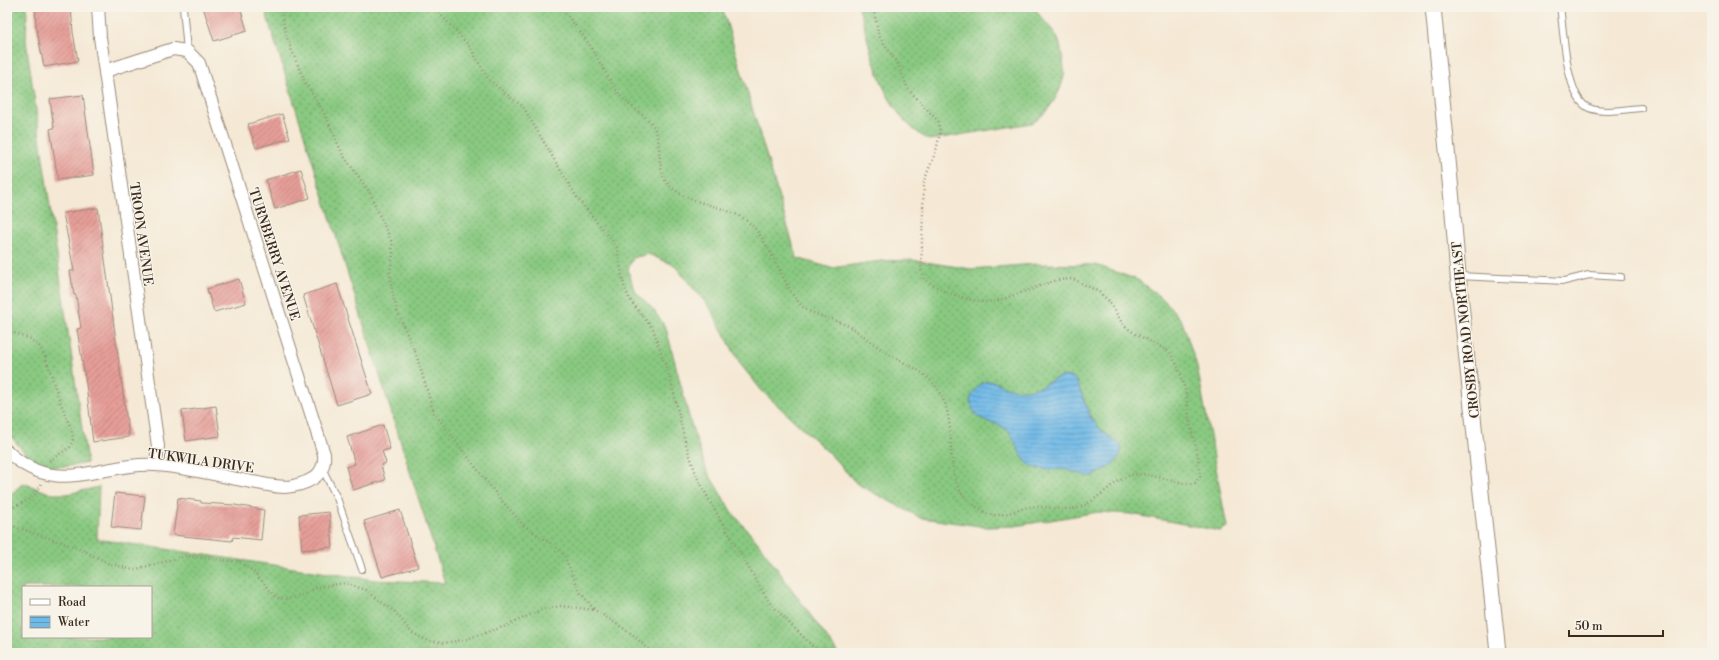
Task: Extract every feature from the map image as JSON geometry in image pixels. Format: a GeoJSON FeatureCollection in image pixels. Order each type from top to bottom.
{"type":"FeatureCollection","features":[{"type":"Feature","properties":{"kind":"street","name":"TROON AVENUE"},"geometry":{"type":"LineString","coordinates":[[98,7],[105,70],[158,446],[156,465]]}},
{"type":"Feature","properties":{"kind":"street","name":"CROSBY ROAD NORTHEAST"},"geometry":{"type":"LineString","coordinates":[[1431,8],[1498,653]]}},
{"type":"Feature","properties":{"kind":"street"},"geometry":{"type":"LineString","coordinates":[[105,70],[173,50],[187,51]]}},
{"type":"Feature","properties":{"kind":"street","name":"TURNBERRY AVENUE"},"geometry":{"type":"LineString","coordinates":[[187,51],[198,63],[201,71],[324,454],[325,462],[323,470]]}},
{"type":"Feature","properties":{"kind":"street","name":"TUKWILA DRIVE"},"geometry":{"type":"LineString","coordinates":[[7,451],[23,464],[44,474],[56,477],[75,476],[116,467],[156,465],[287,487],[311,481],[323,470]]}},
{"type":"Feature","properties":{"kind":"lane"},"geometry":{"type":"LineString","coordinates":[[183,7],[187,51]]}},
{"type":"Feature","properties":{"kind":"lane"},"geometry":{"type":"LineString","coordinates":[[1560,7],[1566,54],[1576,93],[1581,103],[1588,108],[1599,111],[1641,108]]}},
{"type":"Feature","properties":{"kind":"lane"},"geometry":{"type":"LineString","coordinates":[[1458,276],[1565,282],[1589,275],[1621,277]]}},
{"type":"Feature","properties":{"kind":"lane"},"geometry":{"type":"LineString","coordinates":[[323,470],[337,498],[362,569]]}},
{"type":"Feature","properties":{"kind":"path"},"geometry":{"type":"LineString","coordinates":[[283,7],[282,17],[288,41],[304,80],[325,115],[343,155],[370,192],[392,243],[393,255],[390,272],[392,291],[397,311],[416,354],[434,413],[501,500],[524,526],[555,546],[564,555],[580,592],[595,610],[632,634],[652,653]]}},
{"type":"Feature","properties":{"kind":"path"},"geometry":{"type":"LineString","coordinates":[[434,7],[470,47],[488,79],[522,107],[576,196],[617,247],[624,286],[630,300],[653,329],[672,385],[685,441],[697,477],[714,509],[770,602],[819,653]]}},
{"type":"Feature","properties":{"kind":"path"},"geometry":{"type":"LineString","coordinates":[[560,7],[590,44],[608,78],[624,100],[645,115],[654,128],[659,147],[661,171],[668,184],[693,199],[740,216],[758,231],[780,274],[802,306],[820,317],[843,323],[862,333],[888,354],[922,371],[938,388],[947,408],[951,430],[953,463],[958,488],[968,500],[987,514],[1000,515],[1030,507],[1052,507],[1068,510],[1083,506],[1128,475],[1151,474],[1187,484],[1195,483],[1200,476],[1198,456],[1190,423],[1186,393],[1179,369],[1170,352],[1124,326],[1108,300],[1099,292],[1073,279],[1057,280],[997,301],[985,302],[967,300],[943,291],[924,279],[921,270],[924,181],[936,152],[940,133],[938,121],[908,89],[899,66],[879,36],[873,7]]}},
{"type":"Feature","properties":{"kind":"path"},"geometry":{"type":"LineString","coordinates":[[7,330],[30,339],[39,346],[45,356],[58,396],[72,430],[73,440],[70,447],[48,460],[37,494],[7,511]]}},
{"type":"Feature","properties":{"kind":"path"},"geometry":{"type":"LineString","coordinates":[[7,524],[78,548],[108,563],[133,570],[186,556],[239,562],[253,571],[277,598],[300,596],[318,587],[345,583],[366,590],[395,612],[412,633],[429,641],[445,643],[463,640],[506,626],[542,609],[561,606],[595,610]]}},
{"type":"Feature","properties":{"kind":"green space"},"geometry":{"type":"Polygon","coordinates":[[[7,7],[27,7],[26,41],[87,463],[73,466],[60,467],[40,463],[23,451],[7,430],[7,7]]]}},
{"type":"Feature","properties":{"kind":"green space"},"geometry":{"type":"Polygon","coordinates":[[[264,7],[722,7],[797,258],[831,268],[881,261],[912,260],[971,269],[1036,264],[1096,265],[1138,280],[1164,300],[1182,321],[1197,366],[1227,527],[1220,531],[1131,514],[1098,512],[1015,526],[987,527],[921,518],[857,484],[830,454],[762,391],[741,365],[710,308],[674,265],[648,254],[633,258],[628,269],[634,290],[652,308],[666,328],[691,424],[707,471],[731,511],[759,544],[838,653],[7,653],[7,498],[23,483],[52,494],[67,494],[99,487],[97,539],[375,580],[445,583],[264,7]]]}},
{"type":"Feature","properties":{"kind":"green space"},"geometry":{"type":"Polygon","coordinates":[[[859,7],[1035,7],[1040,16],[1056,35],[1059,42],[1064,76],[1057,96],[1043,115],[1032,123],[929,140],[913,129],[900,115],[881,82],[874,63],[859,7]]]}},
{"type":"Feature","properties":{"kind":"water"},"geometry":{"type":"Polygon","coordinates":[[[1062,376],[1072,377],[1077,382],[1091,418],[1102,431],[1121,445],[1120,455],[1117,460],[1108,468],[1092,476],[1086,476],[1066,470],[1033,467],[1025,460],[1012,436],[1006,429],[978,417],[974,412],[970,399],[977,388],[983,383],[989,381],[1016,390],[1025,390],[1040,386],[1062,376]]]}},
{"type":"Feature","properties":{"kind":"building"},"geometry":{"type":"Polygon","coordinates":[[[35,7],[71,7],[73,32],[78,61],[44,67],[36,25],[35,7]]]}},
{"type":"Feature","properties":{"kind":"building"},"geometry":{"type":"Polygon","coordinates":[[[203,7],[240,7],[247,31],[214,41],[203,7]]]}},
{"type":"Feature","properties":{"kind":"building"},"geometry":{"type":"Polygon","coordinates":[[[83,95],[94,175],[58,180],[50,129],[54,128],[50,99],[83,95]]]}},
{"type":"Feature","properties":{"kind":"building"},"geometry":{"type":"Polygon","coordinates":[[[282,114],[290,138],[256,148],[248,124],[282,114]]]}},
{"type":"Feature","properties":{"kind":"building"},"geometry":{"type":"Polygon","coordinates":[[[301,169],[310,198],[275,209],[266,180],[301,169]]]}},
{"type":"Feature","properties":{"kind":"building"},"geometry":{"type":"Polygon","coordinates":[[[98,208],[129,437],[93,442],[86,384],[77,329],[81,328],[76,295],[74,295],[70,271],[74,271],[63,213],[98,208]]]}},
{"type":"Feature","properties":{"kind":"building"},"geometry":{"type":"Polygon","coordinates":[[[239,279],[246,303],[214,312],[207,289],[239,279]]]}},
{"type":"Feature","properties":{"kind":"building"},"geometry":{"type":"Polygon","coordinates":[[[337,284],[372,394],[337,405],[303,295],[337,284]]]}},
{"type":"Feature","properties":{"kind":"building"},"geometry":{"type":"Polygon","coordinates":[[[216,406],[220,436],[186,441],[182,411],[216,406]]]}},
{"type":"Feature","properties":{"kind":"building"},"geometry":{"type":"Polygon","coordinates":[[[383,425],[390,449],[382,451],[386,463],[381,465],[385,480],[353,490],[346,467],[355,464],[347,437],[383,425]]]}},
{"type":"Feature","properties":{"kind":"building"},"geometry":{"type":"Polygon","coordinates":[[[115,493],[145,496],[141,530],[111,527],[115,493]]]}},
{"type":"Feature","properties":{"kind":"building"},"geometry":{"type":"Polygon","coordinates":[[[178,498],[201,501],[201,503],[235,505],[264,510],[261,540],[233,537],[232,541],[173,535],[178,498]]]}},
{"type":"Feature","properties":{"kind":"building"},"geometry":{"type":"Polygon","coordinates":[[[400,510],[418,567],[382,577],[364,521],[400,510]]]}},
{"type":"Feature","properties":{"kind":"building"},"geometry":{"type":"Polygon","coordinates":[[[329,512],[333,547],[302,550],[299,515],[329,512]]]}}]}
